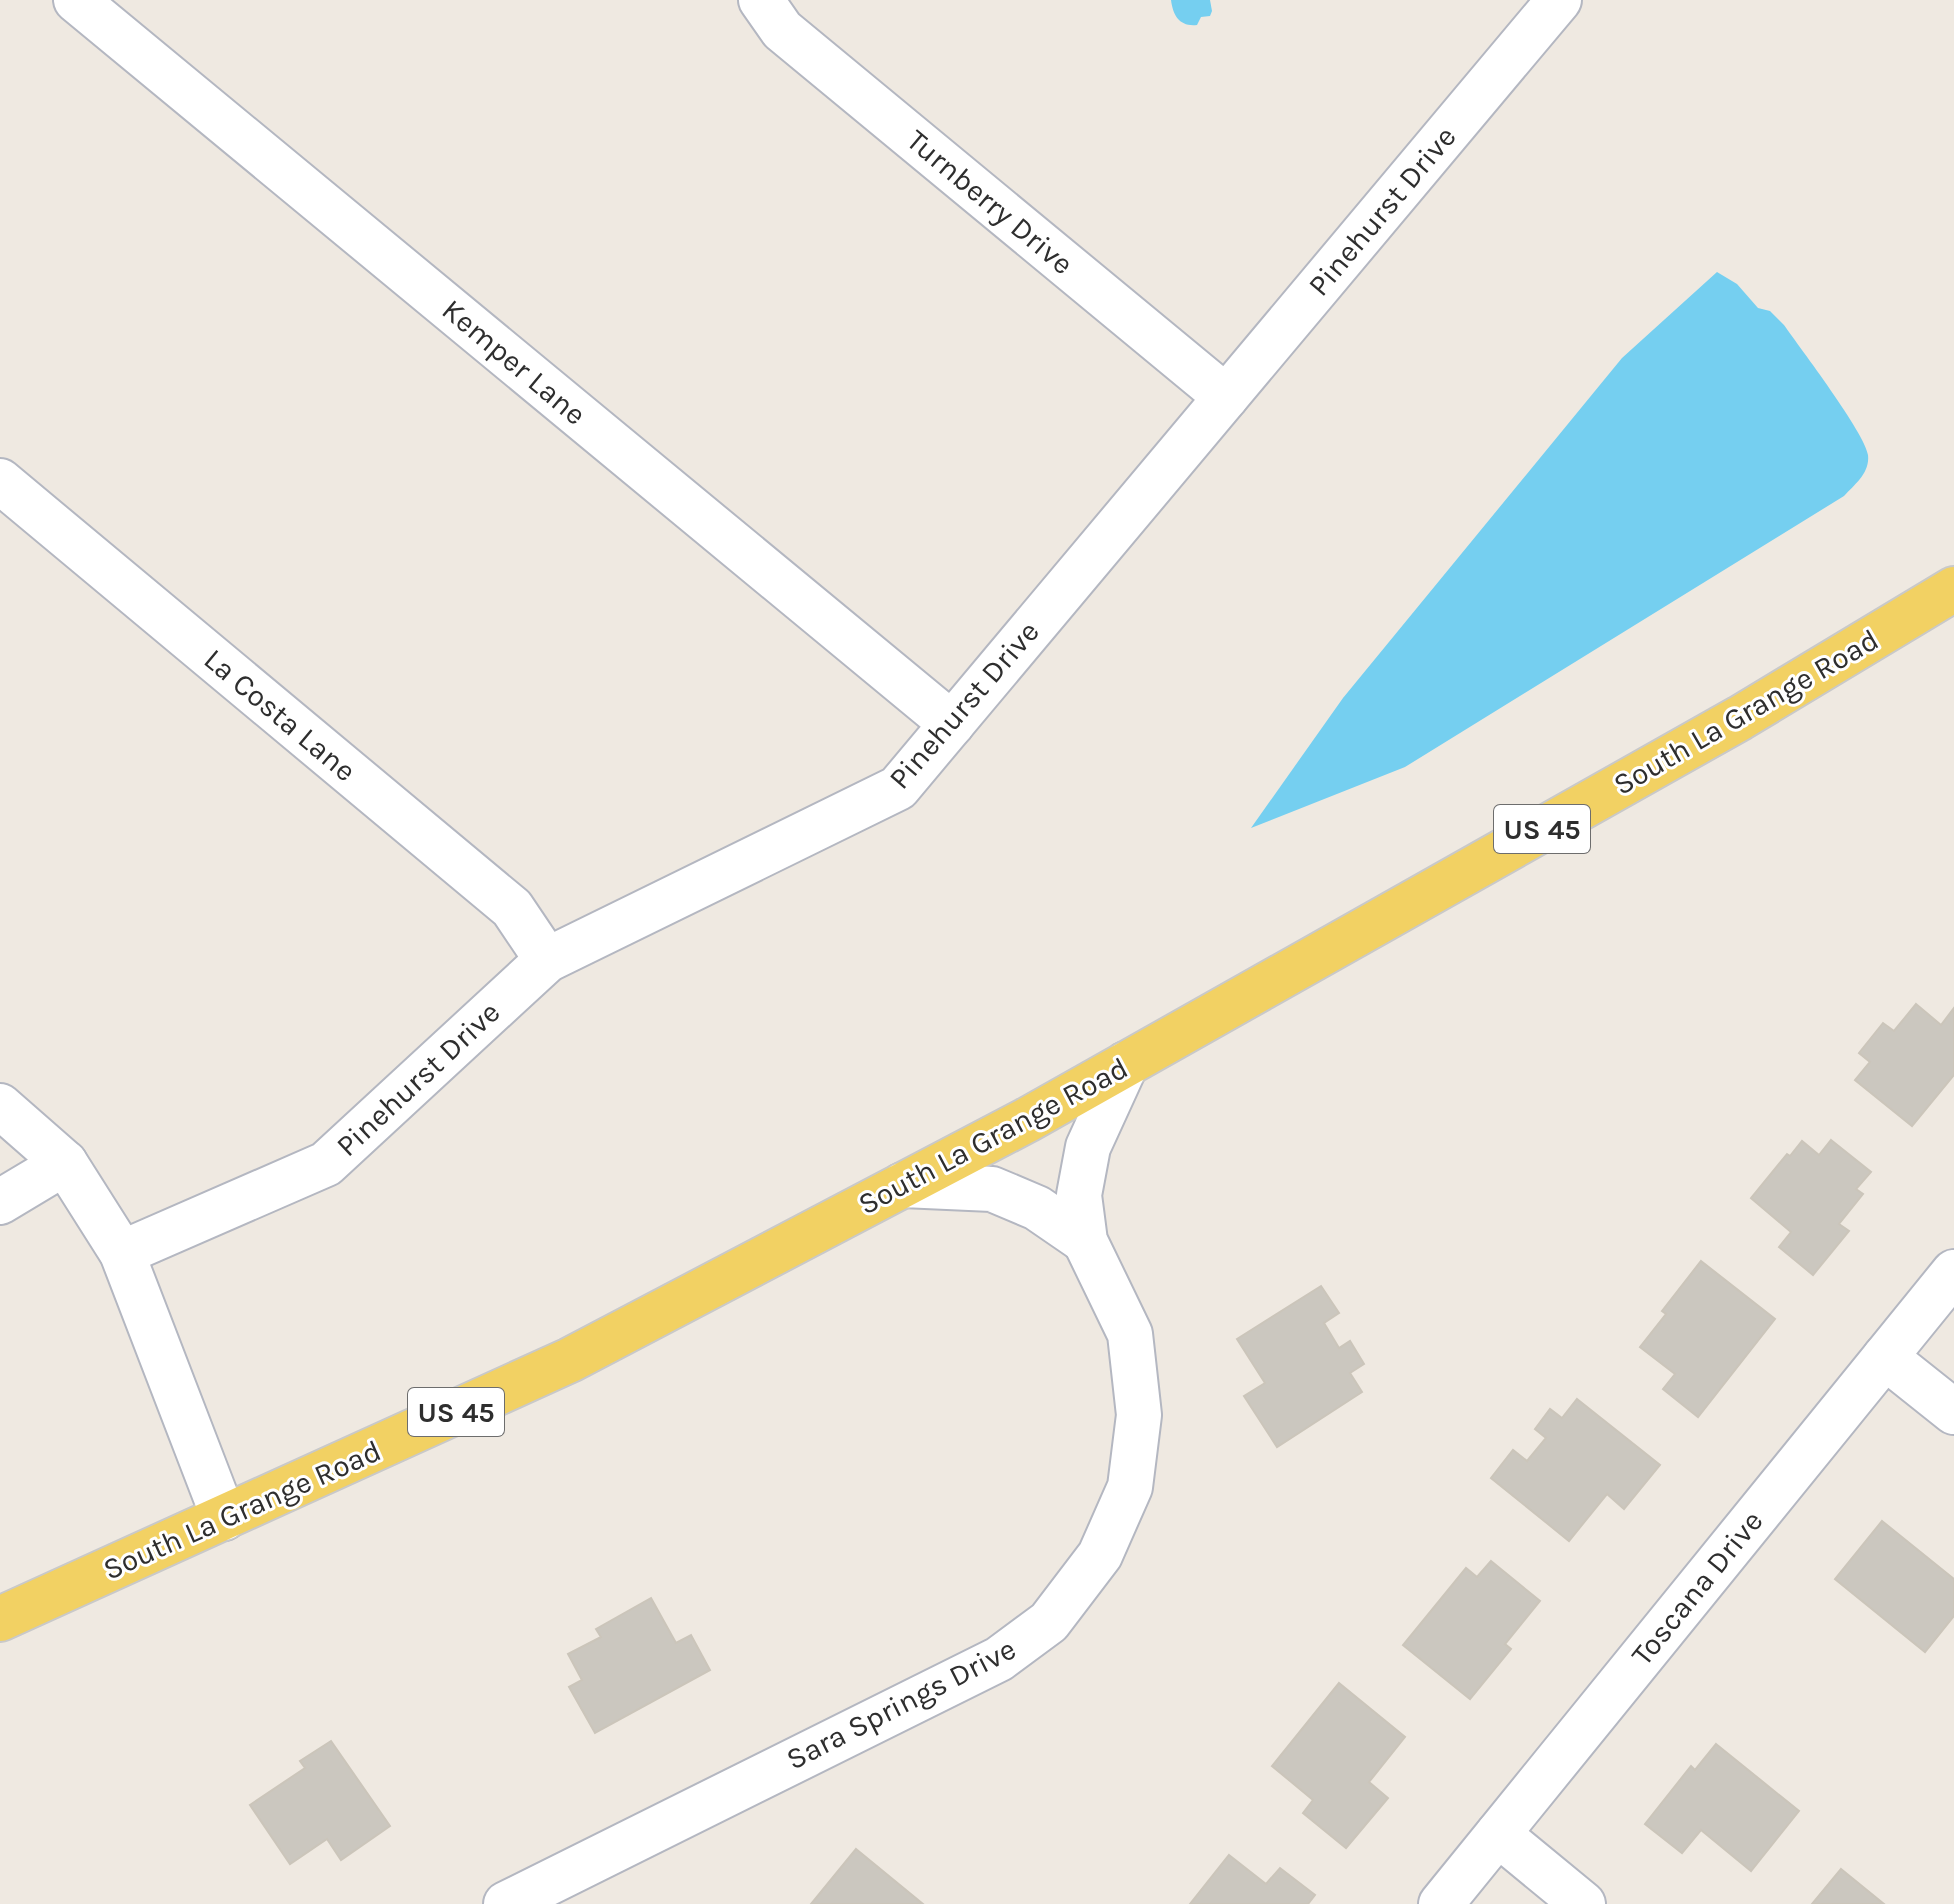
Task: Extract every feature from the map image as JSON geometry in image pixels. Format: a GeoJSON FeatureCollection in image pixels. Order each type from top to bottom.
{"type":"FeatureCollection","features":[{"type":"Feature","properties":{"kind":"main road","name":"South La Grange Road"},"geometry":{"type":"LineString","coordinates":[[0,1619],[570,1360],[903,1185],[1126,1064],[1740,718],[1954,589]]}},
{"type":"Feature","properties":{"kind":"street","name":"Kemper Lane"},"geometry":{"type":"LineString","coordinates":[[76,0],[952,724]]}},
{"type":"Feature","properties":{"kind":"street","name":"Turnberry Drive"},"geometry":{"type":"LineString","coordinates":[[761,0],[782,30],[1226,397]]}},
{"type":"Feature","properties":{"kind":"street","name":"Pinehurst Drive"},"geometry":{"type":"LineString","coordinates":[[122,1253],[326,1164],[547,960],[898,788],[1559,0]]}},
{"type":"Feature","properties":{"kind":"street","name":"La Costa Lane"},"geometry":{"type":"LineString","coordinates":[[0,481],[512,908],[547,960]]}},
{"type":"Feature","properties":{"kind":"street","name":"Sara Springs Drive"},"geometry":{"type":"LineString","coordinates":[[506,1904],[565,1892],[999,1659],[1049,1622],[1100,1555],[1130,1487],[1139,1415],[1130,1334],[1085,1241],[1079,1195],[1088,1147],[1126,1064]]}},
{"type":"Feature","properties":{"kind":"street"},"geometry":{"type":"LineString","coordinates":[[0,1106],[65,1163],[122,1253],[224,1518]]}},
{"type":"Feature","properties":{"kind":"street"},"geometry":{"type":"LineString","coordinates":[[0,1202],[65,1163]]}},
{"type":"Feature","properties":{"kind":"street","name":"Sara Springs Drive"},"geometry":{"type":"LineString","coordinates":[[903,1185],[992,1189],[1037,1208],[1085,1241]]}},
{"type":"Feature","properties":{"kind":"street","name":"Toscana Drive"},"geometry":{"type":"LineString","coordinates":[[1441,1904],[1954,1272]]}},
{"type":"Feature","properties":{"kind":"street"},"geometry":{"type":"LineString","coordinates":[[1885,1357],[1954,1412]]}},
{"type":"Feature","properties":{"kind":"street"},"geometry":{"type":"LineString","coordinates":[[1498,1834],[1583,1904]]}},
{"type":"Feature","properties":{"kind":"water"},"geometry":{"type":"Polygon","coordinates":[[[1171,0],[1210,0],[1212,11],[1210,16],[1201,17],[1197,25],[1186,24],[1176,15],[1171,0]]]}},
{"type":"Feature","properties":{"kind":"water"},"geometry":{"type":"Polygon","coordinates":[[[1717,272],[1737,284],[1758,308],[1770,311],[1784,325],[1844,410],[1868,455],[1867,467],[1857,482],[1844,496],[1405,767],[1251,828],[1343,698],[1622,358],[1717,272]]]}},
{"type":"Feature","properties":{"kind":"building"},"geometry":{"type":"Polygon","coordinates":[[[1916,1004],[1941,1025],[1954,1008],[1954,1075],[1912,1126],[1855,1080],[1870,1062],[1859,1053],[1883,1023],[1894,1031],[1916,1004]]]}},
{"type":"Feature","properties":{"kind":"building"},"geometry":{"type":"Polygon","coordinates":[[[1831,1140],[1871,1172],[1856,1189],[1863,1194],[1839,1224],[1849,1231],[1813,1275],[1779,1247],[1791,1232],[1751,1198],[1787,1154],[1790,1156],[1802,1141],[1819,1155],[1831,1140]]]}},
{"type":"Feature","properties":{"kind":"building"},"geometry":{"type":"Polygon","coordinates":[[[1701,1261],[1775,1319],[1698,1417],[1663,1389],[1675,1374],[1640,1347],[1666,1314],[1662,1311],[1701,1261]]]}},
{"type":"Feature","properties":{"kind":"building"},"geometry":{"type":"Polygon","coordinates":[[[1321,1286],[1339,1313],[1324,1323],[1339,1348],[1350,1341],[1364,1364],[1350,1373],[1362,1392],[1277,1447],[1244,1396],[1265,1383],[1237,1339],[1321,1286]]]}},
{"type":"Feature","properties":{"kind":"building"},"geometry":{"type":"Polygon","coordinates":[[[1577,1399],[1660,1465],[1624,1509],[1607,1494],[1569,1541],[1491,1478],[1513,1450],[1527,1461],[1546,1438],[1535,1429],[1550,1409],[1562,1418],[1577,1399]]]}},
{"type":"Feature","properties":{"kind":"building"},"geometry":{"type":"Polygon","coordinates":[[[1882,1521],[1954,1579],[1954,1616],[1925,1652],[1835,1579],[1882,1521]]]}},
{"type":"Feature","properties":{"kind":"building"},"geometry":{"type":"Polygon","coordinates":[[[1491,1561],[1540,1601],[1505,1644],[1511,1649],[1470,1699],[1403,1645],[1466,1568],[1477,1577],[1491,1561]]]}},
{"type":"Feature","properties":{"kind":"building"},"geometry":{"type":"Polygon","coordinates":[[[651,1598],[676,1643],[691,1635],[710,1670],[595,1733],[569,1687],[582,1680],[568,1654],[601,1637],[596,1629],[651,1598]]]}},
{"type":"Feature","properties":{"kind":"building"},"geometry":{"type":"Polygon","coordinates":[[[1339,1683],[1405,1737],[1369,1782],[1388,1798],[1346,1848],[1303,1813],[1313,1800],[1272,1766],[1339,1683]]]}},
{"type":"Feature","properties":{"kind":"building"},"geometry":{"type":"Polygon","coordinates":[[[331,1741],[390,1826],[341,1860],[327,1839],[290,1864],[250,1805],[305,1768],[300,1761],[331,1741]]]}},
{"type":"Feature","properties":{"kind":"building"},"geometry":{"type":"Polygon","coordinates":[[[1716,1744],[1799,1811],[1751,1871],[1701,1830],[1682,1853],[1645,1824],[1691,1766],[1695,1770],[1716,1744]]]}},
{"type":"Feature","properties":{"kind":"building"},"geometry":{"type":"Polygon","coordinates":[[[856,1849],[923,1904],[811,1904],[856,1849]]]}},
{"type":"Feature","properties":{"kind":"building"},"geometry":{"type":"Polygon","coordinates":[[[1229,1855],[1266,1884],[1280,1868],[1315,1895],[1308,1904],[1190,1904],[1229,1855]]]}},
{"type":"Feature","properties":{"kind":"building"},"geometry":{"type":"Polygon","coordinates":[[[1841,1869],[1884,1904],[1812,1904],[1841,1869]]]}}]}
